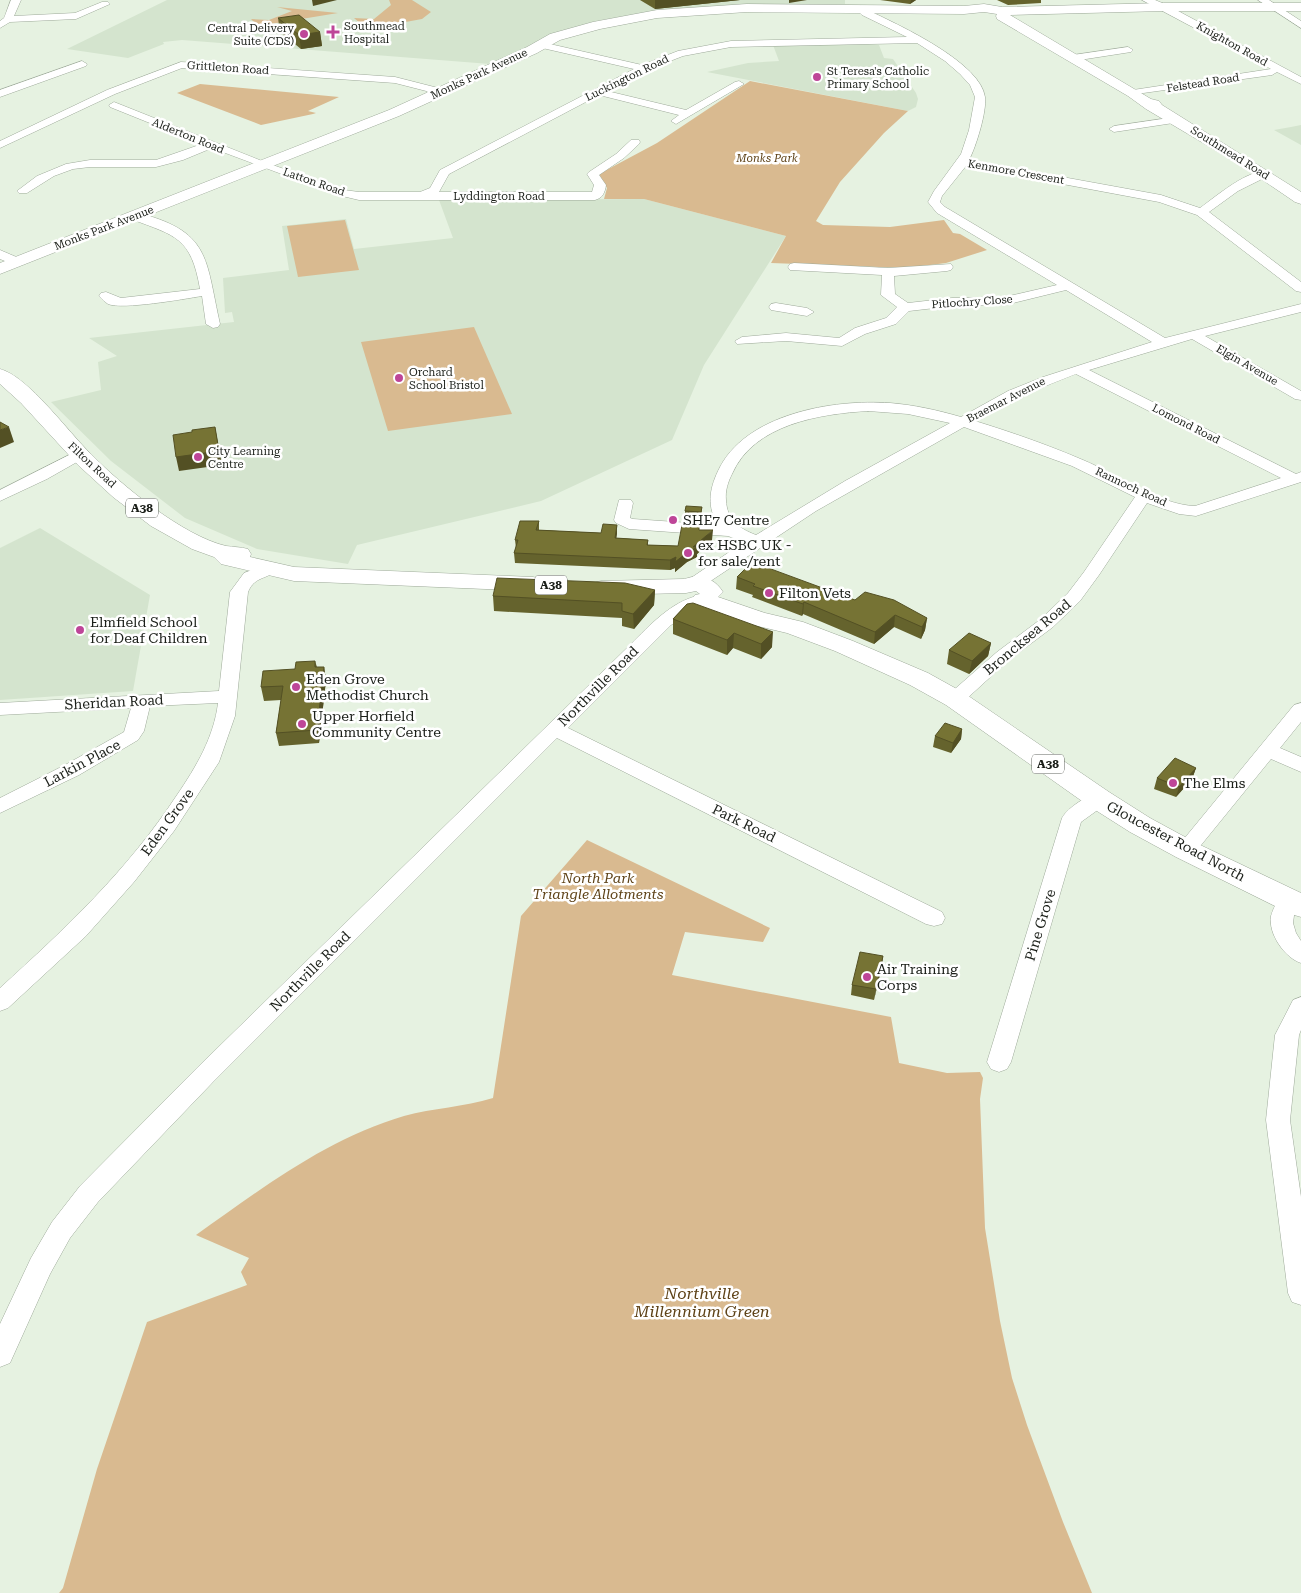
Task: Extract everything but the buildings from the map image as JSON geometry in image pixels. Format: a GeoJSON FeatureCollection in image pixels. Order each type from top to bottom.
{"type":"FeatureCollection","features":[{"type":"Feature","properties":{"kind":"street","name":"Knighton Road"},"geometry":{"type":"LineString","coordinates":[[1147,0],[1164,7],[1277,72],[1301,82]]}},
{"type":"Feature","properties":{"kind":"street"},"geometry":{"type":"LineString","coordinates":[[1268,3],[1301,25]]}},
{"type":"Feature","properties":{"kind":"street"},"geometry":{"type":"LineString","coordinates":[[1005,15],[1268,3],[1301,7]]}},
{"type":"Feature","properties":{"kind":"street"},"geometry":{"type":"LineString","coordinates":[[4,22],[76,16],[105,4]]}},
{"type":"Feature","properties":{"kind":"street","name":"Monks Park Avenue"},"geometry":{"type":"LineString","coordinates":[[0,269],[394,113],[555,37],[598,25],[657,14],[747,8],[964,10],[979,4],[1005,15]]}},
{"type":"Feature","properties":{"kind":"street"},"geometry":{"type":"LineString","coordinates":[[4,22],[16,5]]}},
{"type":"Feature","properties":{"kind":"street"},"geometry":{"type":"LineString","coordinates":[[861,9],[865,13],[920,40],[950,60],[973,81],[979,90],[980,97],[974,134],[963,162]]}},
{"type":"Feature","properties":{"kind":"street","name":"Southmead Road"},"geometry":{"type":"LineString","coordinates":[[1005,15],[1176,120],[1258,177],[1280,184],[1301,199]]}},
{"type":"Feature","properties":{"kind":"street","name":"Luckington Road"},"geometry":{"type":"LineString","coordinates":[[422,196],[435,190],[444,172],[643,68],[681,53],[731,44],[920,40]]}},
{"type":"Feature","properties":{"kind":"street"},"geometry":{"type":"LineString","coordinates":[[541,45],[643,68]]}},
{"type":"Feature","properties":{"kind":"street"},"geometry":{"type":"LineString","coordinates":[[1074,58],[1128,50]]}},
{"type":"Feature","properties":{"kind":"street"},"geometry":{"type":"LineString","coordinates":[[0,94],[82,64]]}},
{"type":"Feature","properties":{"kind":"street","name":"Grittleton Road"},"geometry":{"type":"LineString","coordinates":[[0,144],[111,92],[186,64],[395,80],[442,92]]}},
{"type":"Feature","properties":{"kind":"street","name":"Felstead Road"},"geometry":{"type":"LineString","coordinates":[[1133,93],[1301,68]]}},
{"type":"Feature","properties":{"kind":"street"},"geometry":{"type":"LineString","coordinates":[[8,79],[24,84]]}},
{"type":"Feature","properties":{"kind":"street"},"geometry":{"type":"LineString","coordinates":[[674,122],[733,86]]}},
{"type":"Feature","properties":{"kind":"street"},"geometry":{"type":"LineString","coordinates":[[111,92],[118,98],[114,105]]}},
{"type":"Feature","properties":{"kind":"street"},"geometry":{"type":"LineString","coordinates":[[598,92],[688,114]]}},
{"type":"Feature","properties":{"kind":"street","name":"Alderton Road"},"geometry":{"type":"LineString","coordinates":[[79,107],[94,108],[114,105],[263,165]]}},
{"type":"Feature","properties":{"kind":"street"},"geometry":{"type":"LineString","coordinates":[[1114,129],[1176,120]]}},
{"type":"Feature","properties":{"kind":"street"},"geometry":{"type":"LineString","coordinates":[[23,191],[45,176],[72,166],[100,163],[136,165],[160,163],[210,145]]}},
{"type":"Feature","properties":{"kind":"street"},"geometry":{"type":"LineString","coordinates":[[587,164],[601,167],[635,146]]}},
{"type":"Feature","properties":{"kind":"street","name":"Kenmore Crescent"},"geometry":{"type":"LineString","coordinates":[[1165,344],[941,210],[934,202],[936,195],[963,162],[1161,199],[1201,212],[1301,288]]}},
{"type":"Feature","properties":{"kind":"street","name":"Latton Road"},"geometry":{"type":"LineString","coordinates":[[263,165],[342,193],[365,197]]}},
{"type":"Feature","properties":{"kind":"street","name":"Lyddington Road"},"geometry":{"type":"LineString","coordinates":[[365,197],[595,196],[599,192],[600,185],[593,174],[601,167]]}},
{"type":"Feature","properties":{"kind":"street"},"geometry":{"type":"LineString","coordinates":[[1201,212],[1209,208],[1223,195],[1258,177]]}},
{"type":"Feature","properties":{"kind":"street"},"geometry":{"type":"LineString","coordinates":[[135,216],[181,235],[188,240],[200,257],[213,324]]}},
{"type":"Feature","properties":{"kind":"street"},"geometry":{"type":"LineString","coordinates":[[0,254],[17,262]]}},
{"type":"Feature","properties":{"kind":"street"},"geometry":{"type":"LineString","coordinates":[[794,267],[910,272],[947,267]]}},
{"type":"Feature","properties":{"kind":"street"},"geometry":{"type":"LineString","coordinates":[[742,341],[786,337],[836,342],[846,341],[860,331],[891,321],[905,307],[888,295],[888,272]]}},
{"type":"Feature","properties":{"kind":"street","name":"Pitlochry Close"},"geometry":{"type":"LineString","coordinates":[[905,307],[952,302],[1005,301],[1068,286]]}},
{"type":"Feature","properties":{"kind":"street"},"geometry":{"type":"LineString","coordinates":[[106,296],[112,301],[121,302],[206,292]]}},
{"type":"Feature","properties":{"kind":"street"},"geometry":{"type":"LineString","coordinates":[[776,307],[807,312]]}},
{"type":"Feature","properties":{"kind":"street","name":"Braemar Avenue"},"geometry":{"type":"LineString","coordinates":[[695,592],[756,541],[784,523],[1013,394],[1077,369],[1194,335],[1301,308]]}},
{"type":"Feature","properties":{"kind":"street"},"geometry":{"type":"LineString","coordinates":[[786,337],[785,321],[792,309]]}},
{"type":"Feature","properties":{"kind":"street","name":"Elgin Avenue"},"geometry":{"type":"LineString","coordinates":[[1194,335],[1300,396]]}},
{"type":"Feature","properties":{"kind":"street","name":"Lomond Road"},"geometry":{"type":"LineString","coordinates":[[1077,369],[1298,478]]}},
{"type":"Feature","properties":{"kind":"street","name":"Filton Road"},"geometry":{"type":"LineString","coordinates":[[0,375],[24,394],[79,455],[161,523],[226,556],[268,569],[294,574],[346,578],[556,585]]}},
{"type":"Feature","properties":{"kind":"street","name":"Rannoch Road"},"geometry":{"type":"LineString","coordinates":[[732,531],[723,522],[717,502],[717,492],[725,470],[737,453],[752,439],[770,428],[816,413],[867,408],[922,412],[962,422],[1075,462],[1176,509],[1190,512],[1298,478]]}},
{"type":"Feature","properties":{"kind":"street"},"geometry":{"type":"LineString","coordinates":[[0,496],[79,455]]}},
{"type":"Feature","properties":{"kind":"street","name":"Broncksea Road"},"geometry":{"type":"LineString","coordinates":[[955,699],[1003,656],[1047,623],[1074,597],[1091,575],[1144,495]]}},
{"type":"Feature","properties":{"kind":"street"},"geometry":{"type":"LineString","coordinates":[[625,503],[622,520],[629,524],[732,531],[756,541]]}},
{"type":"Feature","properties":{"kind":"street","name":"Filton Road"},"geometry":{"type":"LineString","coordinates":[[226,556],[236,553],[306,569],[313,574]]}},
{"type":"Feature","properties":{"kind":"street","name":"Eden Grove"},"geometry":{"type":"LineString","coordinates":[[0,1002],[78,930],[127,877],[167,826],[209,762],[226,716],[240,592],[234,570],[226,556]]}},
{"type":"Feature","properties":{"kind":"street"},"geometry":{"type":"LineString","coordinates":[[240,592],[244,581],[248,577],[268,569]]}},
{"type":"Feature","properties":{"kind":"street","name":"Gloucester Road North"},"geometry":{"type":"LineString","coordinates":[[584,587],[608,588],[628,592],[695,592],[758,619],[794,628],[844,646],[899,670],[955,699],[1099,800],[1186,850],[1295,903]]}},
{"type":"Feature","properties":{"kind":"street","name":"Northville Road"},"geometry":{"type":"LineString","coordinates":[[0,1354],[40,1266],[61,1230],[89,1194],[212,1068],[695,592]]}},
{"type":"Feature","properties":{"kind":"street","name":"Sheridan Road"},"geometry":{"type":"LineString","coordinates":[[0,709],[229,696]]}},
{"type":"Feature","properties":{"kind":"street","name":"Larkin Place"},"geometry":{"type":"LineString","coordinates":[[0,806],[72,770],[131,736],[142,701]]}},
{"type":"Feature","properties":{"kind":"street"},"geometry":{"type":"LineString","coordinates":[[1186,850],[1301,709]]}},
{"type":"Feature","properties":{"kind":"street","name":"Park Road"},"geometry":{"type":"LineString","coordinates":[[555,729],[934,918]]}},
{"type":"Feature","properties":{"kind":"street"},"geometry":{"type":"LineString","coordinates":[[1267,750],[1301,765]]}},
{"type":"Feature","properties":{"kind":"street","name":"Pine Grove"},"geometry":{"type":"LineString","coordinates":[[999,1062],[1072,818],[1099,800]]}},
{"type":"Feature","properties":{"kind":"street"},"geometry":{"type":"LineString","coordinates":[[1295,903],[1281,917],[1287,942],[1301,955]]}},
{"type":"Feature","properties":{"kind":"street"},"geometry":{"type":"LineString","coordinates":[[1301,1006],[1287,1035],[1278,1120],[1301,1293]]}},
{"type":"Feature","properties":{"kind":"shaded area","name":"Southmead Hospital"},"geometry":{"type":"Polygon","coordinates":[[[167,0],[845,0],[845,4],[742,4],[637,14],[595,21],[566,31],[490,64],[182,40],[163,42],[164,44],[128,58],[67,49],[167,0]]]}},
{"type":"Feature","properties":{"kind":"shaded area","name":"St Teresa's Catholic Primary School"},"geometry":{"type":"Polygon","coordinates":[[[773,45],[879,45],[884,58],[893,59],[916,93],[918,99],[916,107],[908,111],[707,72],[748,63],[779,61],[773,45]]]}},
{"type":"Feature","properties":{"kind":"shaded area"},"geometry":{"type":"Polygon","coordinates":[[[1301,125],[1301,145],[1274,130],[1291,127],[1301,125]]]}},
{"type":"Feature","properties":{"kind":"shaded area","name":"Orchard School Bristol"},"geometry":{"type":"Polygon","coordinates":[[[644,199],[786,236],[704,365],[672,440],[541,501],[357,545],[348,564],[257,549],[185,518],[111,461],[51,402],[101,390],[98,362],[117,356],[89,338],[234,322],[232,312],[225,313],[223,278],[289,270],[282,226],[346,219],[354,249],[453,238],[439,200],[644,199]]]}},
{"type":"Feature","properties":{"kind":"shaded area","name":"Elmfield School for Deaf Children"},"geometry":{"type":"Polygon","coordinates":[[[40,528],[150,595],[133,691],[0,700],[0,548],[40,528]]]}},
{"type":"Feature","properties":{"kind":"green space"},"geometry":{"type":"Polygon","coordinates":[[[389,0],[412,0],[431,12],[422,19],[367,29],[354,18],[374,19],[391,5],[389,0]]]}},
{"type":"Feature","properties":{"kind":"green space"},"geometry":{"type":"Polygon","coordinates":[[[277,7],[338,13],[271,24],[277,30],[261,29],[251,19],[269,20],[292,11],[277,7]]]}},
{"type":"Feature","properties":{"kind":"green space","name":"Monks Park"},"geometry":{"type":"Polygon","coordinates":[[[750,81],[908,111],[884,133],[840,182],[816,221],[823,225],[890,227],[944,220],[953,233],[960,234],[987,250],[946,263],[906,268],[771,263],[786,236],[644,199],[604,199],[607,188],[599,174],[657,143],[750,81]]]}},
{"type":"Feature","properties":{"kind":"green space"},"geometry":{"type":"Polygon","coordinates":[[[200,84],[339,97],[308,111],[316,113],[261,125],[177,93],[200,84]]]}},
{"type":"Feature","properties":{"kind":"green space"},"geometry":{"type":"Polygon","coordinates":[[[345,220],[359,270],[298,277],[287,226],[345,220]]]}},
{"type":"Feature","properties":{"kind":"green space"},"geometry":{"type":"Polygon","coordinates":[[[474,327],[512,414],[388,431],[361,342],[474,327]]]}},
{"type":"Feature","properties":{"kind":"green space","name":"Northville Millennium Green"},"geometry":{"type":"Polygon","coordinates":[[[587,840],[770,928],[763,942],[685,932],[672,975],[891,1017],[899,1063],[947,1073],[980,1072],[983,1078],[980,1099],[985,1228],[1000,1321],[1012,1378],[1027,1425],[1063,1522],[1092,1593],[59,1593],[63,1588],[97,1469],[147,1322],[247,1285],[241,1272],[249,1258],[196,1235],[295,1167],[348,1138],[404,1116],[493,1098],[521,916],[587,840]]]}},
{"type":"Feature","properties":{"kind":"place","name":"Southmead Hospital"},"geometry":{"type":"Point","coordinates":[333,32]}},
{"type":"Feature","properties":{"kind":"place","name":"Central Delivery Suite (CDS)"},"geometry":{"type":"Point","coordinates":[304,34]}},
{"type":"Feature","properties":{"kind":"place","name":"St Teresa's Catholic Primary School"},"geometry":{"type":"Point","coordinates":[817,77]}},
{"type":"Feature","properties":{"kind":"place","name":"Orchard School Bristol"},"geometry":{"type":"Point","coordinates":[399,378]}},
{"type":"Feature","properties":{"kind":"place","name":"City Learning Centre"},"geometry":{"type":"Point","coordinates":[198,457]}},
{"type":"Feature","properties":{"kind":"place","name":"SHE7 Centre"},"geometry":{"type":"Point","coordinates":[673,520]}},
{"type":"Feature","properties":{"kind":"place","name":"ex HSBC UK - for sale/rent"},"geometry":{"type":"Point","coordinates":[688,553]}},
{"type":"Feature","properties":{"kind":"place","name":"Filton Vets"},"geometry":{"type":"Point","coordinates":[769,593]}},
{"type":"Feature","properties":{"kind":"place","name":"Elmfield School for Deaf Children"},"geometry":{"type":"Point","coordinates":[80,630]}},
{"type":"Feature","properties":{"kind":"place","name":"Eden Grove Methodist Church"},"geometry":{"type":"Point","coordinates":[296,687]}},
{"type":"Feature","properties":{"kind":"place","name":"Upper Horfield Community Centre"},"geometry":{"type":"Point","coordinates":[302,724]}},
{"type":"Feature","properties":{"kind":"place","name":"The Elms"},"geometry":{"type":"Point","coordinates":[1173,783]}},
{"type":"Feature","properties":{"kind":"place","name":"Air Training Corps"},"geometry":{"type":"Point","coordinates":[867,977]}},
{"type":"Feature","properties":{"kind":"park label","name":"North Park Triangle Allotments"},"geometry":{"type":"Point","coordinates":[598,886]}}]}
